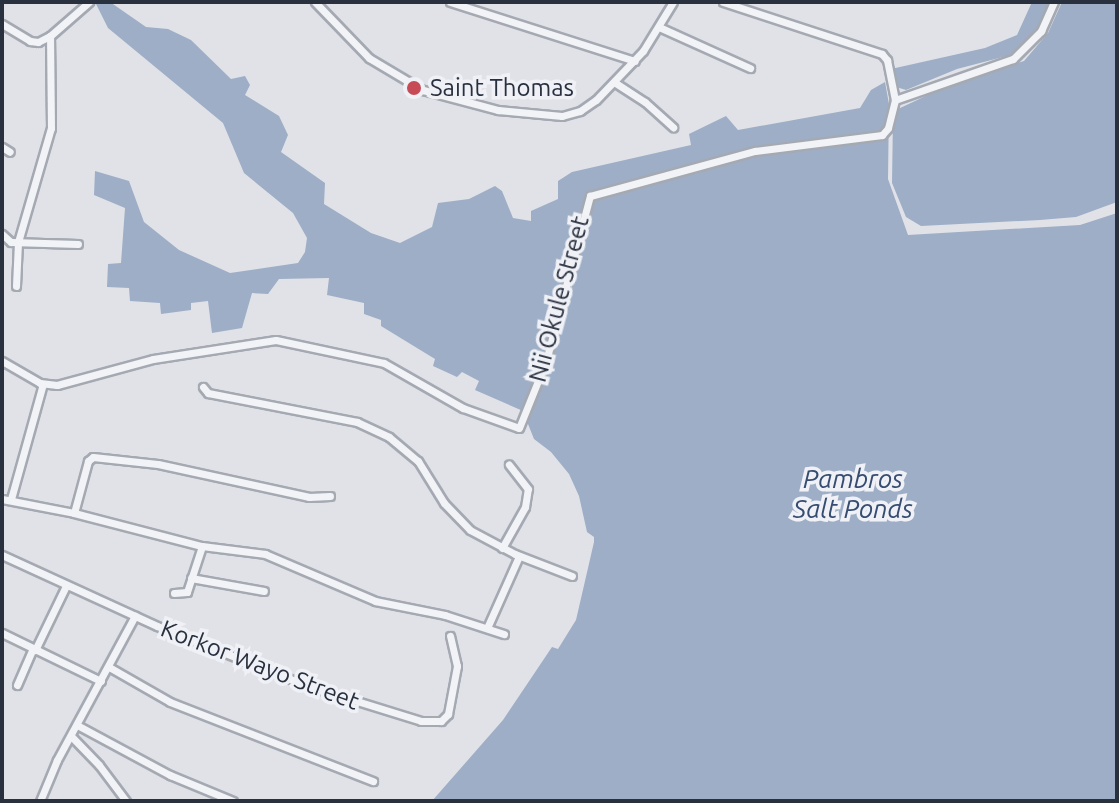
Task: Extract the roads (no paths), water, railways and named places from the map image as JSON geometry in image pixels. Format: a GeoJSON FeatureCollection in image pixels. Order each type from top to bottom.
{"type":"FeatureCollection","features":[{"type":"Feature","properties":{"kind":"street"},"geometry":{"type":"LineString","coordinates":[[315,2],[369,58],[423,90],[498,110],[562,116],[580,111],[635,61],[673,2]]}},
{"type":"Feature","properties":{"kind":"street"},"geometry":{"type":"LineString","coordinates":[[450,2],[635,61]]}},
{"type":"Feature","properties":{"kind":"street"},"geometry":{"type":"LineString","coordinates":[[723,2],[882,54],[887,60],[895,100],[1013,59],[1041,31],[1054,2]]}},
{"type":"Feature","properties":{"kind":"street"},"geometry":{"type":"LineString","coordinates":[[2,24],[30,41],[50,36],[88,3]]}},
{"type":"Feature","properties":{"kind":"street"},"geometry":{"type":"LineString","coordinates":[[659,27],[750,68]]}},
{"type":"Feature","properties":{"kind":"street"},"geometry":{"type":"LineString","coordinates":[[16,286],[18,242],[51,128],[50,36]]}},
{"type":"Feature","properties":{"kind":"street"},"geometry":{"type":"LineString","coordinates":[[614,82],[645,102],[673,127]]}},
{"type":"Feature","properties":{"kind":"street","name":"Nii Okule Street"},"geometry":{"type":"LineString","coordinates":[[43,384],[72,384],[126,365],[276,340],[384,363],[463,408],[519,428],[546,361],[587,200],[605,189],[755,151],[882,135],[888,128],[895,100]]}},
{"type":"Feature","properties":{"kind":"street"},"geometry":{"type":"LineString","coordinates":[[2,234],[11,242],[78,244]]}},
{"type":"Feature","properties":{"kind":"street"},"geometry":{"type":"LineString","coordinates":[[2,361],[43,384],[6,499],[202,546],[265,554],[375,601],[430,611],[504,634]]}},
{"type":"Feature","properties":{"kind":"street"},"geometry":{"type":"LineString","coordinates":[[203,387],[208,393],[357,422],[389,437],[418,461],[444,503],[470,530],[519,556],[572,576]]}},
{"type":"Feature","properties":{"kind":"street"},"geometry":{"type":"LineString","coordinates":[[74,513],[88,461],[93,457],[182,468],[309,497],[330,496]]}},
{"type":"Feature","properties":{"kind":"street"},"geometry":{"type":"LineString","coordinates":[[502,548],[525,507],[528,489],[509,465]]}},
{"type":"Feature","properties":{"kind":"street"},"geometry":{"type":"LineString","coordinates":[[174,593],[187,592],[202,546]]}},
{"type":"Feature","properties":{"kind":"street","name":"Korkor Wayo Street"},"geometry":{"type":"LineString","coordinates":[[2,555],[135,616],[305,685],[379,710],[429,722],[441,721],[448,714],[457,666],[450,636]]}},
{"type":"Feature","properties":{"kind":"street"},"geometry":{"type":"LineString","coordinates":[[487,628],[519,556]]}},
{"type":"Feature","properties":{"kind":"street"},"geometry":{"type":"LineString","coordinates":[[191,578],[264,591]]}},
{"type":"Feature","properties":{"kind":"street"},"geometry":{"type":"LineString","coordinates":[[17,685],[66,586]]}},
{"type":"Feature","properties":{"kind":"street"},"geometry":{"type":"LineString","coordinates":[[40,801],[135,616]]}},
{"type":"Feature","properties":{"kind":"street"},"geometry":{"type":"LineString","coordinates":[[2,633],[101,681]]}},
{"type":"Feature","properties":{"kind":"street"},"geometry":{"type":"LineString","coordinates":[[109,667],[170,702],[373,781]]}},
{"type":"Feature","properties":{"kind":"street"},"geometry":{"type":"LineString","coordinates":[[77,725],[161,770],[233,801]]}},
{"type":"Feature","properties":{"kind":"street"},"geometry":{"type":"LineString","coordinates":[[71,736],[99,765],[126,801]]}},
{"type":"Feature","properties":{"kind":"water","name":"Pambros Salt Ponds"},"geometry":{"type":"Polygon","coordinates":[[[95,2],[110,2],[146,27],[168,29],[191,40],[231,79],[245,76],[250,85],[245,95],[279,116],[288,135],[281,152],[325,183],[324,204],[371,233],[400,243],[432,227],[438,203],[469,199],[495,186],[502,191],[513,218],[531,221],[531,211],[558,199],[558,181],[572,172],[691,145],[689,134],[726,116],[738,130],[860,108],[871,90],[885,82],[889,104],[888,179],[908,235],[1080,225],[1117,213],[1117,801],[432,801],[503,720],[552,647],[558,649],[576,620],[594,542],[594,537],[587,532],[579,496],[569,474],[551,452],[534,439],[528,424],[520,421],[523,411],[475,390],[479,381],[462,372],[457,377],[433,366],[435,359],[381,326],[381,320],[364,314],[364,303],[327,295],[329,278],[279,279],[268,294],[252,293],[242,328],[212,333],[208,301],[191,303],[191,310],[161,314],[160,303],[130,301],[129,288],[107,287],[108,264],[121,263],[125,208],[94,195],[95,171],[129,181],[144,222],[179,250],[230,273],[298,263],[305,252],[307,238],[293,213],[244,173],[223,123],[108,28],[95,2]]]}},
{"type":"Feature","properties":{"kind":"water"},"geometry":{"type":"Polygon","coordinates":[[[1032,2],[1051,2],[1042,22],[1018,53],[957,69],[906,90],[893,86],[891,69],[985,48],[1017,35],[1032,2]]]}},
{"type":"Feature","properties":{"kind":"water"},"geometry":{"type":"Polygon","coordinates":[[[1062,2],[1117,2],[1117,202],[1076,217],[1040,220],[921,226],[906,217],[892,183],[893,117],[898,109],[947,86],[1024,61],[1048,33],[1062,2]]]}},
{"type":"Feature","properties":{"kind":"place","name":"Saint Thomas"},"geometry":{"type":"Point","coordinates":[414,88]}}]}
